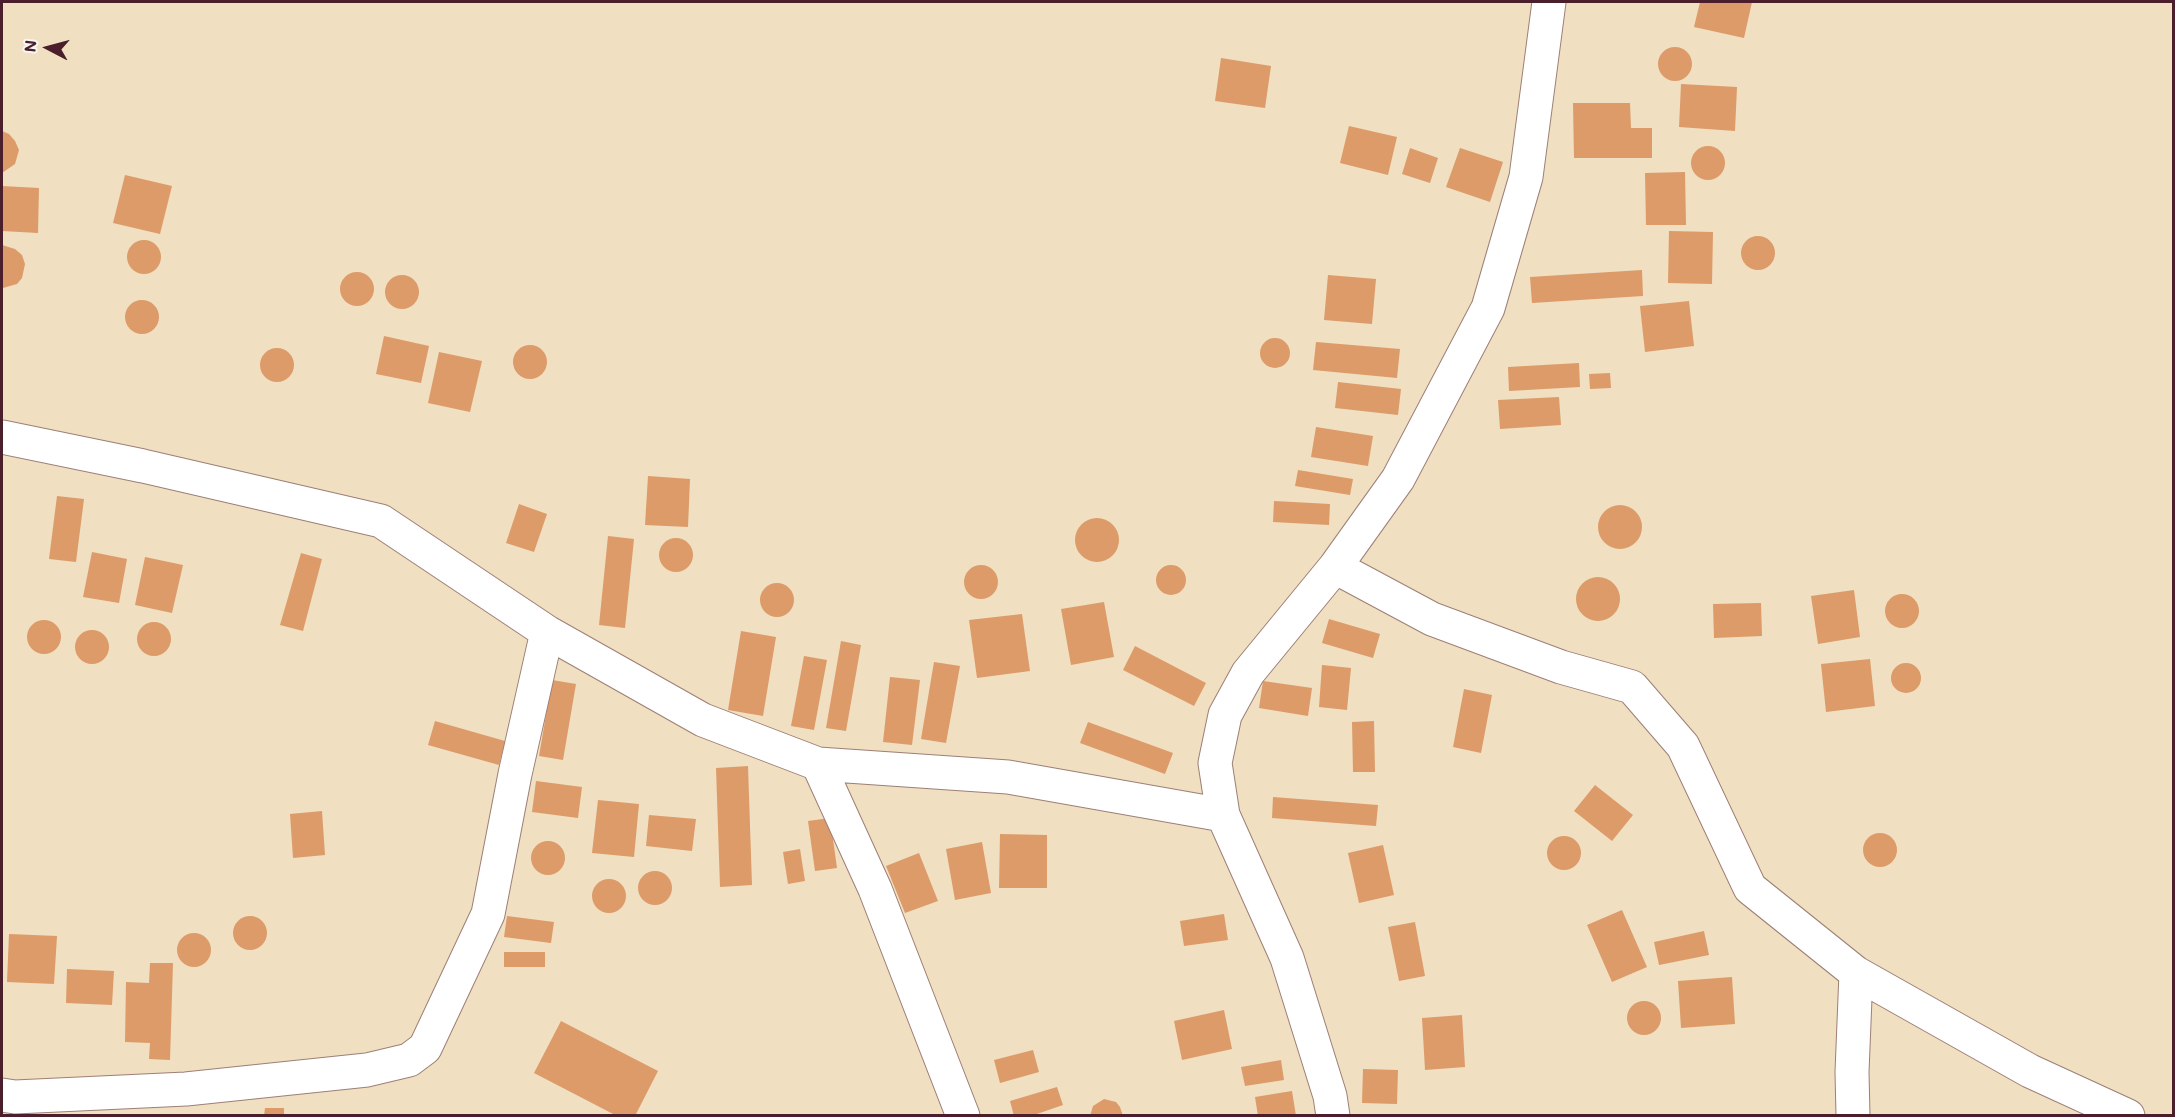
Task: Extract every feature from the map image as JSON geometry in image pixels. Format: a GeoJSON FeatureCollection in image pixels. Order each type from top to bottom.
{"type":"FeatureCollection","features":[{"type":"Feature","properties":{"kind":"street"},"geometry":{"type":"LineString","coordinates":[[1333,1116],[1330,1096],[1287,958],[1222,815],[1215,763],[1225,715],[1248,673],[1335,567],[1398,479],[1488,308],[1526,177],[1549,2]]}},
{"type":"Feature","properties":{"kind":"street"},"geometry":{"type":"LineString","coordinates":[[2,437],[143,466],[381,521],[547,632],[703,720],[818,764],[1008,777],[1222,815]]}},
{"type":"Feature","properties":{"kind":"street"},"geometry":{"type":"LineString","coordinates":[[1335,567],[1432,619],[1561,667],[1632,687],[1683,746],[1750,888],[1856,974],[2030,1071],[2128,1116]]}},
{"type":"Feature","properties":{"kind":"street"},"geometry":{"type":"LineString","coordinates":[[2,1095],[15,1097],[186,1089],[367,1070],[410,1060],[425,1048],[488,914],[514,774],[547,632]]}},
{"type":"Feature","properties":{"kind":"street"},"geometry":{"type":"LineString","coordinates":[[818,764],[875,888],[963,1116]]}},
{"type":"Feature","properties":{"kind":"street"},"geometry":{"type":"LineString","coordinates":[[1853,1116],[1852,1072],[1856,974]]}},
{"type":"Feature","properties":{"kind":"building"},"geometry":{"type":"Polygon","coordinates":[[[1700,2],[1752,2],[1744,38],[1694,27],[1700,2]]]}},
{"type":"Feature","properties":{"kind":"building"},"geometry":{"type":"Polygon","coordinates":[[[1675,47],[1687,52],[1692,64],[1687,76],[1675,81],[1663,76],[1658,64],[1663,52],[1675,47]]]}},
{"type":"Feature","properties":{"kind":"building"},"geometry":{"type":"Polygon","coordinates":[[[1221,58],[1271,66],[1265,108],[1215,101],[1221,58]]]}},
{"type":"Feature","properties":{"kind":"building"},"geometry":{"type":"Polygon","coordinates":[[[1681,84],[1737,87],[1735,131],[1679,127],[1681,84]]]}},
{"type":"Feature","properties":{"kind":"building"},"geometry":{"type":"Polygon","coordinates":[[[1573,103],[1630,103],[1631,128],[1652,128],[1652,158],[1574,158],[1573,103]]]}},
{"type":"Feature","properties":{"kind":"building"},"geometry":{"type":"Polygon","coordinates":[[[1349,126],[1397,137],[1388,175],[1340,163],[1349,126]]]}},
{"type":"Feature","properties":{"kind":"building"},"geometry":{"type":"Polygon","coordinates":[[[2,131],[9,134],[19,150],[15,164],[2,173],[2,131]]]}},
{"type":"Feature","properties":{"kind":"building"},"geometry":{"type":"Polygon","coordinates":[[[1708,146],[1720,151],[1725,163],[1720,175],[1708,180],[1696,175],[1691,163],[1696,151],[1708,146]]]}},
{"type":"Feature","properties":{"kind":"building"},"geometry":{"type":"Polygon","coordinates":[[[1410,148],[1438,158],[1430,183],[1402,174],[1410,148]]]}},
{"type":"Feature","properties":{"kind":"building"},"geometry":{"type":"Polygon","coordinates":[[[1460,148],[1503,162],[1490,202],[1446,187],[1460,148]]]}},
{"type":"Feature","properties":{"kind":"building"},"geometry":{"type":"Polygon","coordinates":[[[1685,172],[1686,225],[1646,225],[1645,173],[1685,172]]]}},
{"type":"Feature","properties":{"kind":"building"},"geometry":{"type":"Polygon","coordinates":[[[125,175],[172,186],[160,234],[113,223],[125,175]]]}},
{"type":"Feature","properties":{"kind":"building"},"geometry":{"type":"Polygon","coordinates":[[[2,186],[39,188],[38,233],[2,231],[2,186]]]}},
{"type":"Feature","properties":{"kind":"building"},"geometry":{"type":"Polygon","coordinates":[[[1669,231],[1713,232],[1712,284],[1668,283],[1669,231]]]}},
{"type":"Feature","properties":{"kind":"building"},"geometry":{"type":"Polygon","coordinates":[[[1758,236],[1770,241],[1775,253],[1770,265],[1758,270],[1746,265],[1741,253],[1746,241],[1758,236]]]}},
{"type":"Feature","properties":{"kind":"building"},"geometry":{"type":"Polygon","coordinates":[[[144,240],[156,245],[161,257],[156,269],[144,274],[132,269],[127,257],[132,245],[144,240]]]}},
{"type":"Feature","properties":{"kind":"building"},"geometry":{"type":"Polygon","coordinates":[[[2,245],[15,249],[22,255],[25,264],[22,278],[17,284],[3,288],[2,288],[2,245]]]}},
{"type":"Feature","properties":{"kind":"building"},"geometry":{"type":"Polygon","coordinates":[[[1642,270],[1643,296],[1532,303],[1530,277],[1642,270]]]}},
{"type":"Feature","properties":{"kind":"building"},"geometry":{"type":"Polygon","coordinates":[[[357,272],[369,277],[374,289],[369,301],[357,306],[345,301],[340,289],[345,277],[357,272]]]}},
{"type":"Feature","properties":{"kind":"building"},"geometry":{"type":"Polygon","coordinates":[[[402,275],[414,280],[419,292],[414,304],[402,309],[390,304],[385,292],[390,280],[402,275]]]}},
{"type":"Feature","properties":{"kind":"building"},"geometry":{"type":"Polygon","coordinates":[[[1328,275],[1376,279],[1372,324],[1324,320],[1328,275]]]}},
{"type":"Feature","properties":{"kind":"building"},"geometry":{"type":"Polygon","coordinates":[[[142,300],[154,305],[159,317],[154,329],[142,334],[130,329],[125,317],[130,305],[142,300]]]}},
{"type":"Feature","properties":{"kind":"building"},"geometry":{"type":"Polygon","coordinates":[[[1689,301],[1694,346],[1645,352],[1640,306],[1689,301]]]}},
{"type":"Feature","properties":{"kind":"building"},"geometry":{"type":"Polygon","coordinates":[[[384,336],[429,346],[421,383],[376,374],[384,336]]]}},
{"type":"Feature","properties":{"kind":"building"},"geometry":{"type":"Polygon","coordinates":[[[1275,338],[1286,342],[1290,353],[1286,364],[1275,368],[1264,364],[1260,353],[1264,342],[1275,338]]]}},
{"type":"Feature","properties":{"kind":"building"},"geometry":{"type":"Polygon","coordinates":[[[1316,342],[1400,349],[1397,378],[1313,370],[1316,342]]]}},
{"type":"Feature","properties":{"kind":"building"},"geometry":{"type":"Polygon","coordinates":[[[530,345],[542,350],[547,362],[542,374],[530,379],[518,374],[513,362],[518,350],[530,345]]]}},
{"type":"Feature","properties":{"kind":"building"},"geometry":{"type":"Polygon","coordinates":[[[277,348],[289,353],[294,365],[289,377],[277,382],[265,377],[260,365],[265,353],[277,348]]]}},
{"type":"Feature","properties":{"kind":"building"},"geometry":{"type":"Polygon","coordinates":[[[439,352],[482,361],[470,412],[428,403],[439,352]]]}},
{"type":"Feature","properties":{"kind":"building"},"geometry":{"type":"Polygon","coordinates":[[[1579,363],[1580,387],[1509,391],[1508,367],[1579,363]]]}},
{"type":"Feature","properties":{"kind":"building"},"geometry":{"type":"Polygon","coordinates":[[[1610,373],[1611,388],[1590,389],[1589,374],[1610,373]]]}},
{"type":"Feature","properties":{"kind":"building"},"geometry":{"type":"Polygon","coordinates":[[[1338,382],[1401,389],[1398,415],[1335,408],[1338,382]]]}},
{"type":"Feature","properties":{"kind":"building"},"geometry":{"type":"Polygon","coordinates":[[[1559,397],[1561,425],[1500,429],[1498,400],[1559,397]]]}},
{"type":"Feature","properties":{"kind":"building"},"geometry":{"type":"Polygon","coordinates":[[[1316,427],[1373,436],[1368,466],[1311,457],[1316,427]]]}},
{"type":"Feature","properties":{"kind":"building"},"geometry":{"type":"Polygon","coordinates":[[[1298,470],[1353,479],[1350,495],[1295,486],[1298,470]]]}},
{"type":"Feature","properties":{"kind":"building"},"geometry":{"type":"Polygon","coordinates":[[[648,476],[690,479],[688,527],[645,525],[648,476]]]}},
{"type":"Feature","properties":{"kind":"building"},"geometry":{"type":"Polygon","coordinates":[[[57,496],[84,499],[76,562],[49,559],[57,496]]]}},
{"type":"Feature","properties":{"kind":"building"},"geometry":{"type":"Polygon","coordinates":[[[1274,501],[1330,504],[1329,525],[1273,522],[1274,501]]]}},
{"type":"Feature","properties":{"kind":"building"},"geometry":{"type":"Polygon","coordinates":[[[519,504],[547,514],[534,552],[506,543],[519,504]]]}},
{"type":"Feature","properties":{"kind":"building"},"geometry":{"type":"Polygon","coordinates":[[[1620,505],[1635,512],[1642,527],[1635,542],[1620,549],[1605,542],[1598,527],[1605,512],[1620,505]]]}},
{"type":"Feature","properties":{"kind":"building"},"geometry":{"type":"Polygon","coordinates":[[[1097,518],[1112,525],[1119,540],[1112,555],[1097,562],[1082,555],[1075,540],[1082,525],[1097,518]]]}},
{"type":"Feature","properties":{"kind":"building"},"geometry":{"type":"Polygon","coordinates":[[[608,536],[634,539],[625,628],[599,625],[608,536]]]}},
{"type":"Feature","properties":{"kind":"building"},"geometry":{"type":"Polygon","coordinates":[[[676,538],[688,543],[693,555],[688,567],[676,572],[664,567],[659,555],[664,543],[676,538]]]}},
{"type":"Feature","properties":{"kind":"building"},"geometry":{"type":"Polygon","coordinates":[[[92,552],[127,559],[119,603],[83,597],[92,552]]]}},
{"type":"Feature","properties":{"kind":"building"},"geometry":{"type":"Polygon","coordinates":[[[301,553],[322,559],[303,631],[280,625],[301,553]]]}},
{"type":"Feature","properties":{"kind":"building"},"geometry":{"type":"Polygon","coordinates":[[[145,557],[183,565],[172,613],[135,605],[145,557]]]}},
{"type":"Feature","properties":{"kind":"building"},"geometry":{"type":"Polygon","coordinates":[[[981,565],[993,570],[998,582],[993,594],[981,599],[969,594],[964,582],[969,570],[981,565]]]}},
{"type":"Feature","properties":{"kind":"building"},"geometry":{"type":"Polygon","coordinates":[[[1171,565],[1182,569],[1186,580],[1182,591],[1171,595],[1160,591],[1156,580],[1160,569],[1171,565]]]}},
{"type":"Feature","properties":{"kind":"building"},"geometry":{"type":"Polygon","coordinates":[[[1598,577],[1613,584],[1620,599],[1613,614],[1598,621],[1583,614],[1576,599],[1583,584],[1598,577]]]}},
{"type":"Feature","properties":{"kind":"building"},"geometry":{"type":"Polygon","coordinates":[[[777,583],[789,588],[794,600],[789,612],[777,617],[765,612],[760,600],[765,588],[777,583]]]}},
{"type":"Feature","properties":{"kind":"building"},"geometry":{"type":"Polygon","coordinates":[[[1854,590],[1860,637],[1818,644],[1811,596],[1854,590]]]}},
{"type":"Feature","properties":{"kind":"building"},"geometry":{"type":"Polygon","coordinates":[[[1902,594],[1914,599],[1919,611],[1914,623],[1902,628],[1890,623],[1885,611],[1890,599],[1902,594]]]}},
{"type":"Feature","properties":{"kind":"building"},"geometry":{"type":"Polygon","coordinates":[[[1104,602],[1114,657],[1071,665],[1061,609],[1104,602]]]}},
{"type":"Feature","properties":{"kind":"building"},"geometry":{"type":"Polygon","coordinates":[[[1761,603],[1762,636],[1714,638],[1713,604],[1761,603]]]}},
{"type":"Feature","properties":{"kind":"building"},"geometry":{"type":"Polygon","coordinates":[[[1022,614],[1030,671],[977,678],[969,620],[1022,614]]]}},
{"type":"Feature","properties":{"kind":"building"},"geometry":{"type":"Polygon","coordinates":[[[1329,619],[1380,634],[1373,658],[1322,643],[1329,619]]]}},
{"type":"Feature","properties":{"kind":"building"},"geometry":{"type":"Polygon","coordinates":[[[44,620],[56,625],[61,637],[56,649],[44,654],[32,649],[27,637],[32,625],[44,620]]]}},
{"type":"Feature","properties":{"kind":"building"},"geometry":{"type":"Polygon","coordinates":[[[154,622],[166,627],[171,639],[166,651],[154,656],[142,651],[137,639],[142,627],[154,622]]]}},
{"type":"Feature","properties":{"kind":"building"},"geometry":{"type":"Polygon","coordinates":[[[92,630],[104,635],[109,647],[104,659],[92,664],[80,659],[75,647],[80,635],[92,630]]]}},
{"type":"Feature","properties":{"kind":"building"},"geometry":{"type":"Polygon","coordinates":[[[741,631],[776,637],[763,716],[728,710],[741,631]]]}},
{"type":"Feature","properties":{"kind":"building"},"geometry":{"type":"Polygon","coordinates":[[[841,641],[861,645],[846,731],[826,728],[841,641]]]}},
{"type":"Feature","properties":{"kind":"building"},"geometry":{"type":"Polygon","coordinates":[[[1135,646],[1206,683],[1194,706],[1123,670],[1135,646]]]}},
{"type":"Feature","properties":{"kind":"building"},"geometry":{"type":"Polygon","coordinates":[[[804,656],[827,660],[814,730],[791,726],[804,656]]]}},
{"type":"Feature","properties":{"kind":"building"},"geometry":{"type":"Polygon","coordinates":[[[1870,659],[1875,706],[1826,712],[1821,664],[1870,659]]]}},
{"type":"Feature","properties":{"kind":"building"},"geometry":{"type":"Polygon","coordinates":[[[934,662],[960,666],[946,743],[921,739],[934,662]]]}},
{"type":"Feature","properties":{"kind":"building"},"geometry":{"type":"Polygon","coordinates":[[[1906,663],[1917,667],[1921,678],[1917,689],[1906,693],[1895,689],[1891,678],[1895,667],[1906,663]]]}},
{"type":"Feature","properties":{"kind":"building"},"geometry":{"type":"Polygon","coordinates":[[[1322,665],[1351,668],[1347,710],[1319,707],[1322,665]]]}},
{"type":"Feature","properties":{"kind":"building"},"geometry":{"type":"Polygon","coordinates":[[[890,677],[920,680],[912,745],[883,742],[890,677]]]}},
{"type":"Feature","properties":{"kind":"building"},"geometry":{"type":"Polygon","coordinates":[[[552,680],[576,684],[563,760],[539,756],[552,680]]]}},
{"type":"Feature","properties":{"kind":"building"},"geometry":{"type":"Polygon","coordinates":[[[1263,681],[1312,688],[1308,716],[1259,708],[1263,681]]]}},
{"type":"Feature","properties":{"kind":"building"},"geometry":{"type":"Polygon","coordinates":[[[1464,689],[1492,695],[1481,753],[1453,747],[1464,689]]]}},
{"type":"Feature","properties":{"kind":"building"},"geometry":{"type":"Polygon","coordinates":[[[435,721],[505,741],[499,765],[428,745],[435,721]]]}},
{"type":"Feature","properties":{"kind":"building"},"geometry":{"type":"Polygon","coordinates":[[[1374,721],[1375,772],[1353,772],[1352,722],[1374,721]]]}},
{"type":"Feature","properties":{"kind":"building"},"geometry":{"type":"Polygon","coordinates":[[[1088,722],[1173,753],[1165,774],[1080,743],[1088,722]]]}},
{"type":"Feature","properties":{"kind":"building"},"geometry":{"type":"Polygon","coordinates":[[[748,766],[752,885],[720,887],[716,768],[748,766]]]}},
{"type":"Feature","properties":{"kind":"building"},"geometry":{"type":"Polygon","coordinates":[[[536,781],[582,787],[578,818],[532,812],[536,781]]]}},
{"type":"Feature","properties":{"kind":"building"},"geometry":{"type":"Polygon","coordinates":[[[1595,785],[1633,815],[1612,841],[1574,811],[1595,785]]]}},
{"type":"Feature","properties":{"kind":"building"},"geometry":{"type":"Polygon","coordinates":[[[1273,797],[1378,805],[1376,826],[1272,818],[1273,797]]]}},
{"type":"Feature","properties":{"kind":"building"},"geometry":{"type":"Polygon","coordinates":[[[598,800],[639,804],[634,857],[592,853],[598,800]]]}},
{"type":"Feature","properties":{"kind":"building"},"geometry":{"type":"Polygon","coordinates":[[[322,811],[325,855],[293,858],[290,814],[322,811]]]}},
{"type":"Feature","properties":{"kind":"building"},"geometry":{"type":"Polygon","coordinates":[[[649,815],[696,819],[692,851],[646,846],[649,815]]]}},
{"type":"Feature","properties":{"kind":"building"},"geometry":{"type":"Polygon","coordinates":[[[830,818],[837,868],[815,871],[808,821],[830,818]]]}},
{"type":"Feature","properties":{"kind":"building"},"geometry":{"type":"Polygon","coordinates":[[[1880,833],[1892,838],[1897,850],[1892,862],[1880,867],[1868,862],[1863,850],[1868,838],[1880,833]]]}},
{"type":"Feature","properties":{"kind":"building"},"geometry":{"type":"Polygon","coordinates":[[[1000,834],[1047,835],[1047,888],[999,888],[1000,834]]]}},
{"type":"Feature","properties":{"kind":"building"},"geometry":{"type":"Polygon","coordinates":[[[1564,836],[1576,841],[1581,853],[1576,865],[1564,870],[1552,865],[1547,853],[1552,841],[1564,836]]]}},
{"type":"Feature","properties":{"kind":"building"},"geometry":{"type":"Polygon","coordinates":[[[548,841],[560,846],[565,858],[560,870],[548,875],[536,870],[531,858],[536,846],[548,841]]]}},
{"type":"Feature","properties":{"kind":"building"},"geometry":{"type":"Polygon","coordinates":[[[982,842],[991,893],[955,900],[946,849],[982,842]]]}},
{"type":"Feature","properties":{"kind":"building"},"geometry":{"type":"Polygon","coordinates":[[[1383,845],[1394,895],[1359,903],[1348,853],[1383,845]]]}},
{"type":"Feature","properties":{"kind":"building"},"geometry":{"type":"Polygon","coordinates":[[[800,849],[805,881],[788,884],[783,852],[800,849]]]}},
{"type":"Feature","properties":{"kind":"building"},"geometry":{"type":"Polygon","coordinates":[[[919,853],[938,901],[905,913],[886,866],[919,853]]]}},
{"type":"Feature","properties":{"kind":"building"},"geometry":{"type":"Polygon","coordinates":[[[655,871],[667,876],[672,888],[667,900],[655,905],[643,900],[638,888],[643,876],[655,871]]]}},
{"type":"Feature","properties":{"kind":"building"},"geometry":{"type":"Polygon","coordinates":[[[609,879],[621,884],[626,896],[621,908],[609,913],[597,908],[592,896],[597,884],[609,879]]]}},
{"type":"Feature","properties":{"kind":"building"},"geometry":{"type":"Polygon","coordinates":[[[1622,910],[1647,967],[1612,982],[1587,925],[1622,910]]]}},
{"type":"Feature","properties":{"kind":"building"},"geometry":{"type":"Polygon","coordinates":[[[1224,914],[1228,940],[1184,946],[1180,921],[1224,914]]]}},
{"type":"Feature","properties":{"kind":"building"},"geometry":{"type":"Polygon","coordinates":[[[250,916],[262,921],[267,933],[262,945],[250,950],[238,945],[233,933],[238,921],[250,916]]]}},
{"type":"Feature","properties":{"kind":"building"},"geometry":{"type":"Polygon","coordinates":[[[507,916],[554,922],[551,943],[504,937],[507,916]]]}},
{"type":"Feature","properties":{"kind":"building"},"geometry":{"type":"Polygon","coordinates":[[[1415,922],[1425,976],[1399,981],[1388,927],[1415,922]]]}},
{"type":"Feature","properties":{"kind":"building"},"geometry":{"type":"Polygon","coordinates":[[[1704,931],[1709,955],[1659,965],[1654,942],[1704,931]]]}},
{"type":"Feature","properties":{"kind":"building"},"geometry":{"type":"Polygon","coordinates":[[[194,933],[206,938],[211,950],[206,962],[194,967],[182,962],[177,950],[182,938],[194,933]]]}},
{"type":"Feature","properties":{"kind":"building"},"geometry":{"type":"Polygon","coordinates":[[[9,934],[57,936],[54,984],[7,982],[9,934]]]}},
{"type":"Feature","properties":{"kind":"building"},"geometry":{"type":"Polygon","coordinates":[[[504,952],[545,952],[545,967],[504,967],[504,952]]]}},
{"type":"Feature","properties":{"kind":"building"},"geometry":{"type":"Polygon","coordinates":[[[150,963],[173,963],[170,1060],[149,1059],[150,1043],[125,1042],[126,982],[149,983],[150,963]]]}},
{"type":"Feature","properties":{"kind":"building"},"geometry":{"type":"Polygon","coordinates":[[[67,969],[114,971],[112,1005],[66,1003],[67,969]]]}},
{"type":"Feature","properties":{"kind":"building"},"geometry":{"type":"Polygon","coordinates":[[[1732,977],[1735,1024],[1681,1028],[1678,981],[1732,977]]]}},
{"type":"Feature","properties":{"kind":"building"},"geometry":{"type":"Polygon","coordinates":[[[1644,1001],[1656,1006],[1661,1018],[1656,1030],[1644,1035],[1632,1030],[1627,1018],[1632,1006],[1644,1001]]]}},
{"type":"Feature","properties":{"kind":"building"},"geometry":{"type":"Polygon","coordinates":[[[1224,1010],[1232,1049],[1182,1060],[1174,1021],[1224,1010]]]}},
{"type":"Feature","properties":{"kind":"building"},"geometry":{"type":"Polygon","coordinates":[[[1462,1015],[1465,1067],[1425,1070],[1422,1018],[1462,1015]]]}},
{"type":"Feature","properties":{"kind":"building"},"geometry":{"type":"Polygon","coordinates":[[[561,1021],[658,1071],[635,1116],[617,1116],[534,1073],[561,1021]]]}},
{"type":"Feature","properties":{"kind":"building"},"geometry":{"type":"Polygon","coordinates":[[[1033,1050],[1039,1072],[1000,1083],[994,1060],[1033,1050]]]}},
{"type":"Feature","properties":{"kind":"building"},"geometry":{"type":"Polygon","coordinates":[[[1281,1060],[1284,1080],[1245,1086],[1241,1067],[1281,1060]]]}},
{"type":"Feature","properties":{"kind":"building"},"geometry":{"type":"Polygon","coordinates":[[[1363,1069],[1398,1070],[1397,1104],[1362,1103],[1363,1069]]]}},
{"type":"Feature","properties":{"kind":"building"},"geometry":{"type":"Polygon","coordinates":[[[1057,1087],[1063,1105],[1031,1116],[1014,1116],[1010,1101],[1057,1087]]]}},
{"type":"Feature","properties":{"kind":"building"},"geometry":{"type":"Polygon","coordinates":[[[1292,1091],[1296,1116],[1258,1116],[1255,1097],[1292,1091]]]}},
{"type":"Feature","properties":{"kind":"building"},"geometry":{"type":"Polygon","coordinates":[[[1104,1099],[1116,1102],[1123,1116],[1090,1116],[1093,1106],[1104,1099]]]}},
{"type":"Feature","properties":{"kind":"building"},"geometry":{"type":"Polygon","coordinates":[[[265,1108],[284,1108],[284,1116],[264,1116],[265,1108]]]}}]}
